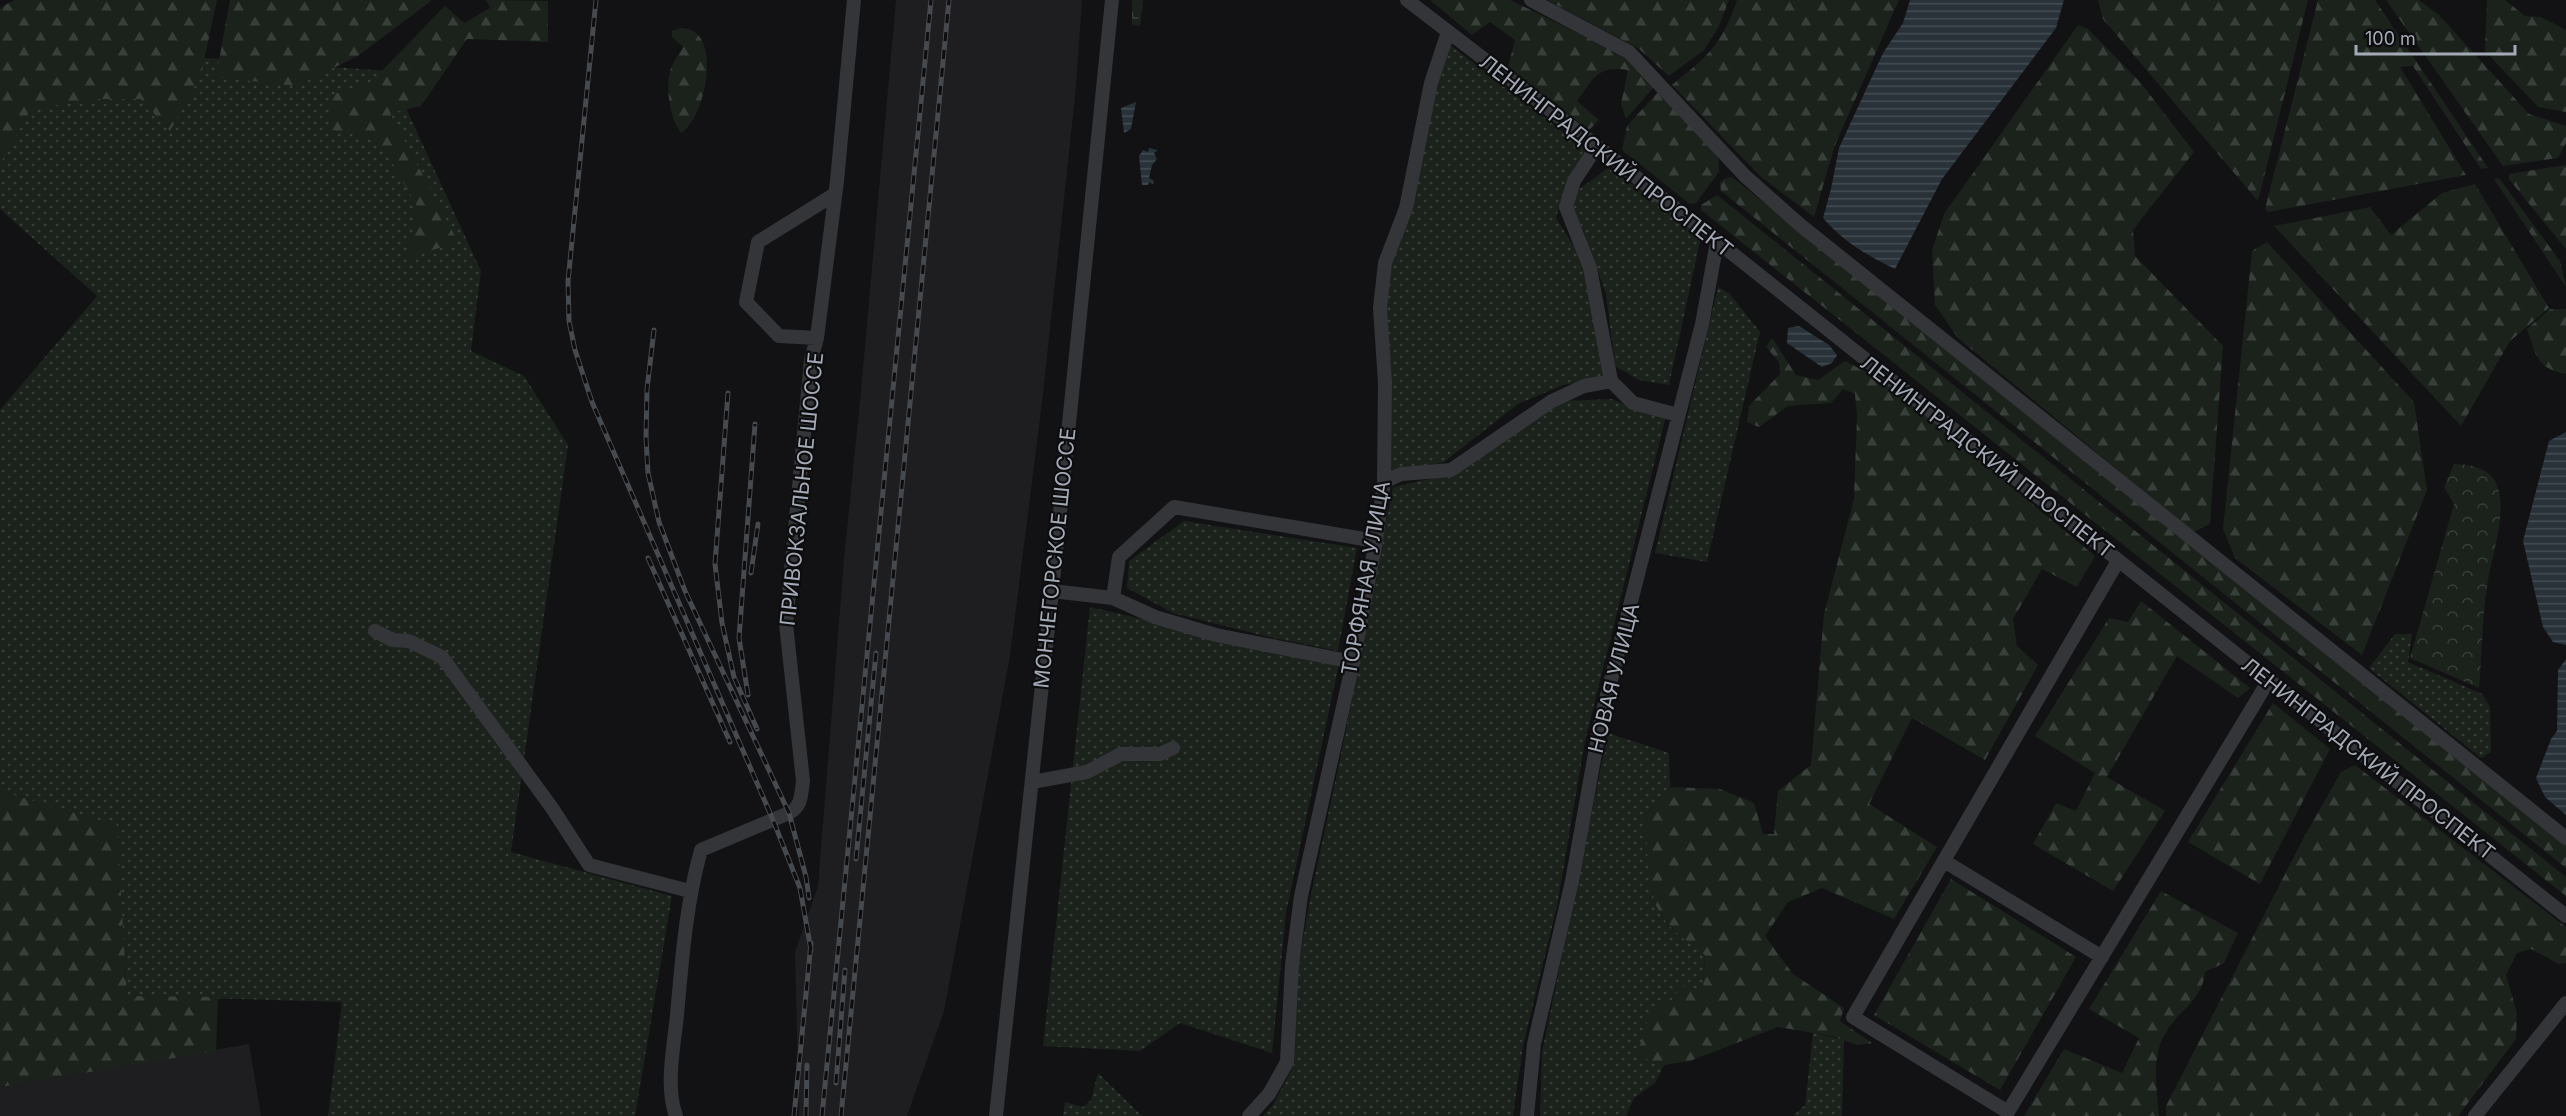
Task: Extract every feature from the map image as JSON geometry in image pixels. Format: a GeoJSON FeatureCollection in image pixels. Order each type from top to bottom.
{"type":"FeatureCollection","features":[{"type":"Feature","properties":{"kind":"street","name":"ПРИВОКЗАЛЬНОЕ ШОССЕ"},"geometry":{"type":"LineString","coordinates":[[690,891],[701,850],[789,813],[797,809],[800,801],[803,781],[786,624],[811,360],[818,338],[854,0]]}},
{"type":"Feature","properties":{"kind":"street","name":"МОНЧЕГОРСКОЕ ШОССЕ"},"geometry":{"type":"LineString","coordinates":[[996,1116],[1112,0]]}},
{"type":"Feature","properties":{"kind":"street","name":"ЛЕНИНГРАДСКИЙ ПРОСПЕКТ"},"geometry":{"type":"LineString","coordinates":[[1407,0],[1597,146],[2566,916]]}},
{"type":"Feature","properties":{"kind":"street"},"geometry":{"type":"LineString","coordinates":[[1531,0],[1629,52],[1745,176],[1798,224],[2566,838]]}},
{"type":"Feature","properties":{"kind":"street","name":"ТОРФЯНАЯ УЛИЦА"},"geometry":{"type":"LineString","coordinates":[[1250,1116],[1269,1094],[1287,1062],[1292,965],[1301,896],[1353,662],[1376,541],[1384,482],[1385,383],[1380,308],[1385,263],[1406,208],[1431,83],[1448,32]]}},
{"type":"Feature","properties":{"kind":"street"},"geometry":{"type":"LineString","coordinates":[[1597,146],[1574,181],[1566,207],[1590,268],[1611,381],[1633,403],[1678,414]]}},
{"type":"Feature","properties":{"kind":"street","name":"ПРИВОКЗАЛЬНОЕ ШОССЕ"},"geometry":{"type":"LineString","coordinates":[[818,338],[779,336],[746,302],[758,242],[835,194]]}},
{"type":"Feature","properties":{"kind":"street","name":"НОВАЯ УЛИЦА"},"geometry":{"type":"LineString","coordinates":[[1527,1116],[1534,1044],[1572,881],[1602,715],[1664,481],[1678,414],[1702,324],[1717,242]]}},
{"type":"Feature","properties":{"kind":"street"},"geometry":{"type":"LineString","coordinates":[[1384,482],[1401,474],[1451,470],[1552,401],[1584,386],[1611,381]]}},
{"type":"Feature","properties":{"kind":"street"},"geometry":{"type":"LineString","coordinates":[[1113,598],[1119,557],[1174,507],[1376,541]]}},
{"type":"Feature","properties":{"kind":"street"},"geometry":{"type":"LineString","coordinates":[[2118,561],[1853,1017],[2008,1112],[2268,680]]}},
{"type":"Feature","properties":{"kind":"street"},"geometry":{"type":"LineString","coordinates":[[1052,591],[1113,598],[1155,617],[1216,635],[1353,662]]}},
{"type":"Feature","properties":{"kind":"street"},"geometry":{"type":"LineString","coordinates":[[375,631],[392,640],[408,641],[442,657],[533,782],[589,865],[690,891],[674,1049],[671,1102],[676,1116]]}},
{"type":"Feature","properties":{"kind":"street"},"geometry":{"type":"LineString","coordinates":[[1032,782],[1087,772],[1121,754],[1160,754],[1173,748]]}},
{"type":"Feature","properties":{"kind":"street"},"geometry":{"type":"LineString","coordinates":[[1944,861],[2102,957]]}},
{"type":"Feature","properties":{"kind":"street"},"geometry":{"type":"LineString","coordinates":[[2475,1116],[2566,1003]]}},
{"type":"Feature","properties":{"kind":"shaded area"},"geometry":{"type":"Polygon","coordinates":[[[896,0],[1082,0],[1076,87],[1043,394],[1010,656],[944,1011],[907,1116],[799,1116],[795,952],[818,886],[844,559],[896,0]]]}},
{"type":"Feature","properties":{"kind":"shaded area"},"geometry":{"type":"Polygon","coordinates":[[[1910,0],[2064,0],[2056,28],[1942,179],[1895,269],[1856,247],[1823,218],[1839,148],[1883,53],[1903,23],[1910,0]]]}},
{"type":"Feature","properties":{"kind":"shaded area"},"geometry":{"type":"Polygon","coordinates":[[[1136,102],[1131,129],[1124,133],[1121,108],[1136,102]]]}},
{"type":"Feature","properties":{"kind":"shaded area"},"geometry":{"type":"Polygon","coordinates":[[[1149,148],[1158,150],[1154,153],[1157,159],[1152,165],[1149,178],[1154,181],[1153,184],[1149,182],[1148,185],[1142,185],[1139,156],[1143,150],[1148,152],[1149,148]]]}},
{"type":"Feature","properties":{"kind":"shaded area"},"geometry":{"type":"Polygon","coordinates":[[[1799,326],[1829,345],[1837,355],[1832,363],[1822,367],[1787,343],[1788,328],[1799,326]]]}},
{"type":"Feature","properties":{"kind":"shaded area"},"geometry":{"type":"Polygon","coordinates":[[[2566,432],[2566,645],[2553,642],[2543,627],[2523,541],[2549,441],[2566,432]]]}},
{"type":"Feature","properties":{"kind":"shaded area"},"geometry":{"type":"Polygon","coordinates":[[[2566,659],[2566,815],[2545,797],[2536,778],[2551,739],[2557,731],[2558,670],[2566,659]]]}},
{"type":"Feature","properties":{"kind":"shaded area"},"geometry":{"type":"Polygon","coordinates":[[[249,1044],[261,1116],[0,1116],[0,1087],[249,1044]]]}},
{"type":"Feature","properties":{"kind":"green space"},"geometry":{"type":"Polygon","coordinates":[[[14,0],[217,0],[201,75],[170,131],[141,99],[99,99],[31,109],[0,164],[0,8],[14,0]]]}},
{"type":"Feature","properties":{"kind":"green space"},"geometry":{"type":"Polygon","coordinates":[[[230,0],[431,1],[358,56],[296,86],[216,77],[230,0]]]}},
{"type":"Feature","properties":{"kind":"green space"},"geometry":{"type":"Polygon","coordinates":[[[486,0],[548,1],[548,42],[467,39],[421,106],[390,113],[458,242],[407,258],[417,206],[379,140],[332,130],[331,95],[371,82],[445,6],[464,23],[490,8],[486,0]]]}},
{"type":"Feature","properties":{"kind":"green space"},"geometry":{"type":"Polygon","coordinates":[[[1132,0],[1143,0],[1140,26],[1132,24],[1132,0]]]}},
{"type":"Feature","properties":{"kind":"green space"},"geometry":{"type":"Polygon","coordinates":[[[1430,0],[1510,0],[1621,54],[1654,87],[1626,119],[1621,104],[1628,70],[1609,70],[1597,75],[1577,101],[1599,120],[1589,130],[1508,67],[1515,40],[1490,22],[1472,35],[1430,0]]]}},
{"type":"Feature","properties":{"kind":"green space"},"geometry":{"type":"Polygon","coordinates":[[[1547,0],[1729,0],[1718,28],[1704,50],[1669,76],[1638,48],[1547,0]]]}},
{"type":"Feature","properties":{"kind":"green space"},"geometry":{"type":"Polygon","coordinates":[[[1737,0],[1899,0],[1835,145],[1814,217],[1760,176],[1672,85],[1696,66],[1719,39],[1737,0]]]}},
{"type":"Feature","properties":{"kind":"green space"},"geometry":{"type":"Polygon","coordinates":[[[2098,0],[2308,0],[2258,201],[2103,19],[2098,0]]]}},
{"type":"Feature","properties":{"kind":"green space"},"geometry":{"type":"Polygon","coordinates":[[[2318,0],[2375,0],[2488,168],[2481,169],[2413,66],[2400,67],[2466,175],[2268,212],[2265,209],[2318,0]]]}},
{"type":"Feature","properties":{"kind":"green space"},"geometry":{"type":"Polygon","coordinates":[[[2386,0],[2419,0],[2439,15],[2529,114],[2566,126],[2566,143],[2558,158],[2503,166],[2386,0]]]}},
{"type":"Feature","properties":{"kind":"green space"},"geometry":{"type":"Polygon","coordinates":[[[2487,0],[2505,0],[2525,16],[2541,17],[2566,30],[2566,112],[2538,107],[2485,51],[2487,0]]]}},
{"type":"Feature","properties":{"kind":"green space"},"geometry":{"type":"Polygon","coordinates":[[[2078,25],[2088,29],[2141,83],[2194,152],[2133,230],[2135,256],[2223,346],[2210,524],[2193,532],[1958,338],[1935,305],[1932,250],[1944,214],[2078,25]]]}},
{"type":"Feature","properties":{"kind":"green space"},"geometry":{"type":"Polygon","coordinates":[[[681,28],[695,32],[703,43],[707,58],[703,94],[690,125],[681,133],[671,111],[668,84],[671,68],[683,47],[672,37],[672,31],[681,28]]]}},
{"type":"Feature","properties":{"kind":"green space"},"geometry":{"type":"Polygon","coordinates":[[[1449,44],[1588,151],[1567,182],[1556,218],[1574,247],[1598,309],[1605,378],[1563,385],[1518,404],[1444,462],[1386,474],[1385,325],[1390,263],[1449,44]]]}},
{"type":"Feature","properties":{"kind":"green space"},"geometry":{"type":"Polygon","coordinates":[[[192,57],[389,71],[481,271],[471,351],[524,376],[568,445],[511,852],[672,896],[635,1116],[328,1116],[342,1002],[127,996],[116,826],[0,791],[0,410],[97,296],[0,209],[0,104],[192,57]]]}},
{"type":"Feature","properties":{"kind":"green space"},"geometry":{"type":"Polygon","coordinates":[[[1659,91],[1718,154],[1719,172],[1696,203],[1690,204],[1622,150],[1627,126],[1659,91]]]}},
{"type":"Feature","properties":{"kind":"green space"},"geometry":{"type":"Polygon","coordinates":[[[2566,165],[2565,248],[2509,179],[2509,174],[2566,165]]]}},
{"type":"Feature","properties":{"kind":"green space"},"geometry":{"type":"Polygon","coordinates":[[[1608,168],[1702,232],[1669,385],[1639,380],[1615,366],[1606,294],[1584,232],[1571,205],[1578,190],[1608,168]]]}},
{"type":"Feature","properties":{"kind":"green space"},"geometry":{"type":"Polygon","coordinates":[[[1732,177],[2566,844],[2566,868],[1721,191],[1720,183],[1732,177]]]}},
{"type":"Feature","properties":{"kind":"green space"},"geometry":{"type":"Polygon","coordinates":[[[2499,178],[2560,261],[2566,287],[2494,179],[2499,178]]]}},
{"type":"Feature","properties":{"kind":"green space"},"geometry":{"type":"Polygon","coordinates":[[[2475,184],[2549,308],[2510,341],[2461,426],[2274,226],[2370,207],[2391,235],[2442,193],[2475,184]]]}},
{"type":"Feature","properties":{"kind":"green space"},"geometry":{"type":"Polygon","coordinates":[[[1717,195],[2566,877],[2566,896],[1701,210],[1701,205],[1717,195]]]}},
{"type":"Feature","properties":{"kind":"green space"},"geometry":{"type":"Polygon","coordinates":[[[2267,242],[2414,402],[2427,490],[2362,655],[2235,558],[2223,529],[2252,251],[2267,242]]]}},
{"type":"Feature","properties":{"kind":"green space"},"geometry":{"type":"Polygon","coordinates":[[[1718,287],[1730,294],[1760,332],[1707,562],[1655,553],[1718,287]]]}},
{"type":"Feature","properties":{"kind":"green space"},"geometry":{"type":"Polygon","coordinates":[[[2550,309],[2566,309],[2566,374],[2543,364],[2535,353],[2527,329],[2550,309]]]}},
{"type":"Feature","properties":{"kind":"green space"},"geometry":{"type":"Polygon","coordinates":[[[1772,338],[1796,375],[1818,380],[1845,361],[1876,377],[2095,556],[2077,587],[2042,569],[2013,619],[2017,646],[2038,665],[1985,760],[1912,718],[1869,804],[1937,847],[1894,919],[1822,888],[1788,902],[1765,936],[1793,974],[1844,1008],[1840,1021],[1872,1043],[1857,1045],[1831,1036],[1778,1027],[1690,1061],[1664,1065],[1637,1056],[1651,1007],[1671,1001],[1681,986],[1703,989],[1705,955],[1670,926],[1659,912],[1649,873],[1645,816],[1670,787],[1720,789],[1754,803],[1763,834],[1774,834],[1778,791],[1811,765],[1824,614],[1854,499],[1857,415],[1855,394],[1843,389],[1831,403],[1788,406],[1759,427],[1747,422],[1749,406],[1780,374],[1779,362],[1766,347],[1772,338]]]}},
{"type":"Feature","properties":{"kind":"green space"},"geometry":{"type":"Polygon","coordinates":[[[1612,399],[1659,417],[1666,416],[1585,741],[1557,906],[1523,1046],[1513,1116],[1263,1116],[1273,1105],[1293,1067],[1297,976],[1310,899],[1342,750],[1393,487],[1456,473],[1564,401],[1612,399]]]}},
{"type":"Feature","properties":{"kind":"green space"},"geometry":{"type":"Polygon","coordinates":[[[2454,464],[2473,466],[2485,471],[2494,479],[2500,496],[2498,535],[2485,599],[2479,688],[2410,658],[2454,504],[2444,487],[2454,464]]]}},
{"type":"Feature","properties":{"kind":"green space"},"geometry":{"type":"Polygon","coordinates":[[[1184,521],[1357,548],[1338,651],[1269,637],[1173,613],[1127,588],[1129,561],[1184,521]]]}},
{"type":"Feature","properties":{"kind":"green space"},"geometry":{"type":"Polygon","coordinates":[[[2141,601],[2250,688],[2238,698],[2177,656],[2107,777],[2165,811],[2113,891],[2033,844],[2056,803],[2076,811],[2095,773],[2035,736],[2109,618],[2128,622],[2141,601]]]}},
{"type":"Feature","properties":{"kind":"green space"},"geometry":{"type":"Polygon","coordinates":[[[1090,607],[1339,664],[1286,913],[1272,1053],[1180,1023],[1140,1051],[1043,1046],[1090,607]]]}},
{"type":"Feature","properties":{"kind":"green space"},"geometry":{"type":"Polygon","coordinates":[[[2395,634],[2412,634],[2408,662],[2482,694],[2490,707],[2491,752],[2481,758],[2369,668],[2395,634]]]}},
{"type":"Feature","properties":{"kind":"green space"},"geometry":{"type":"Polygon","coordinates":[[[2273,703],[2330,749],[2260,884],[2188,842],[2273,703]]]}},
{"type":"Feature","properties":{"kind":"green space"},"geometry":{"type":"Polygon","coordinates":[[[1608,733],[1669,753],[1670,787],[1645,816],[1651,883],[1656,905],[1664,920],[1705,954],[1703,990],[1638,1055],[1664,1065],[1655,1083],[1634,1098],[1626,1116],[1540,1116],[1542,1052],[1608,733]]]}},
{"type":"Feature","properties":{"kind":"green space"},"geometry":{"type":"Polygon","coordinates":[[[2355,765],[2566,927],[2566,963],[2559,964],[2531,949],[2517,953],[2506,975],[2517,1013],[2516,1039],[2458,1116],[2166,1116],[2166,1106],[2303,839],[2341,772],[2355,765]]]}},
{"type":"Feature","properties":{"kind":"green space"},"geometry":{"type":"Polygon","coordinates":[[[0,791],[117,825],[127,996],[218,997],[216,1051],[0,1087],[0,791]]]}},
{"type":"Feature","properties":{"kind":"green space"},"geometry":{"type":"Polygon","coordinates":[[[1951,879],[2076,957],[2000,1090],[1874,1015],[1951,879]]]}},
{"type":"Feature","properties":{"kind":"green space"},"geometry":{"type":"Polygon","coordinates":[[[2161,891],[2238,933],[2224,963],[2205,972],[2196,997],[2173,1022],[2162,1039],[2156,1071],[2159,1116],[2024,1116],[2064,1049],[2122,1073],[2139,1038],[2089,1009],[2161,891]]]}},
{"type":"Feature","properties":{"kind":"green space"},"geometry":{"type":"Polygon","coordinates":[[[1813,1033],[1844,1040],[1842,1116],[1793,1116],[1805,1105],[1813,1033]]]}},
{"type":"Feature","properties":{"kind":"green space"},"geometry":{"type":"Polygon","coordinates":[[[1098,1073],[1142,1116],[1063,1116],[1065,1102],[1083,1107],[1091,1100],[1098,1073]]]}},
{"type":"Feature","properties":{"kind":"railway"},"geometry":{"type":"LineString","coordinates":[[596,0],[568,281],[569,321],[575,350],[592,402],[773,820],[800,888],[811,950]]}},
{"type":"Feature","properties":{"kind":"railway"},"geometry":{"type":"LineString","coordinates":[[822,1116],[931,0]]}},
{"type":"Feature","properties":{"kind":"railway"},"geometry":{"type":"LineString","coordinates":[[841,1116],[949,0]]}},
{"type":"Feature","properties":{"kind":"railway"},"geometry":{"type":"LineString","coordinates":[[654,330],[647,389],[646,438],[648,473],[659,522],[685,591],[789,813],[806,877],[809,898]]}},
{"type":"Feature","properties":{"kind":"railway"},"geometry":{"type":"LineString","coordinates":[[728,393],[715,564],[722,623],[734,677],[757,729]]}},
{"type":"Feature","properties":{"kind":"railway"},"geometry":{"type":"LineString","coordinates":[[748,695],[739,638],[755,424]]}},
{"type":"Feature","properties":{"kind":"railway"},"geometry":{"type":"LineString","coordinates":[[751,573],[758,524]]}},
{"type":"Feature","properties":{"kind":"railway"},"geometry":{"type":"LineString","coordinates":[[648,558],[730,742]]}},
{"type":"Feature","properties":{"kind":"railway"},"geometry":{"type":"LineString","coordinates":[[856,859],[876,653]]}},
{"type":"Feature","properties":{"kind":"railway"},"geometry":{"type":"LineString","coordinates":[[794,1116],[811,943]]}},
{"type":"Feature","properties":{"kind":"railway"},"geometry":{"type":"LineString","coordinates":[[836,1083],[845,970]]}},
{"type":"Feature","properties":{"kind":"railway"},"geometry":{"type":"LineString","coordinates":[[806,1116],[807,1065]]}}]}
